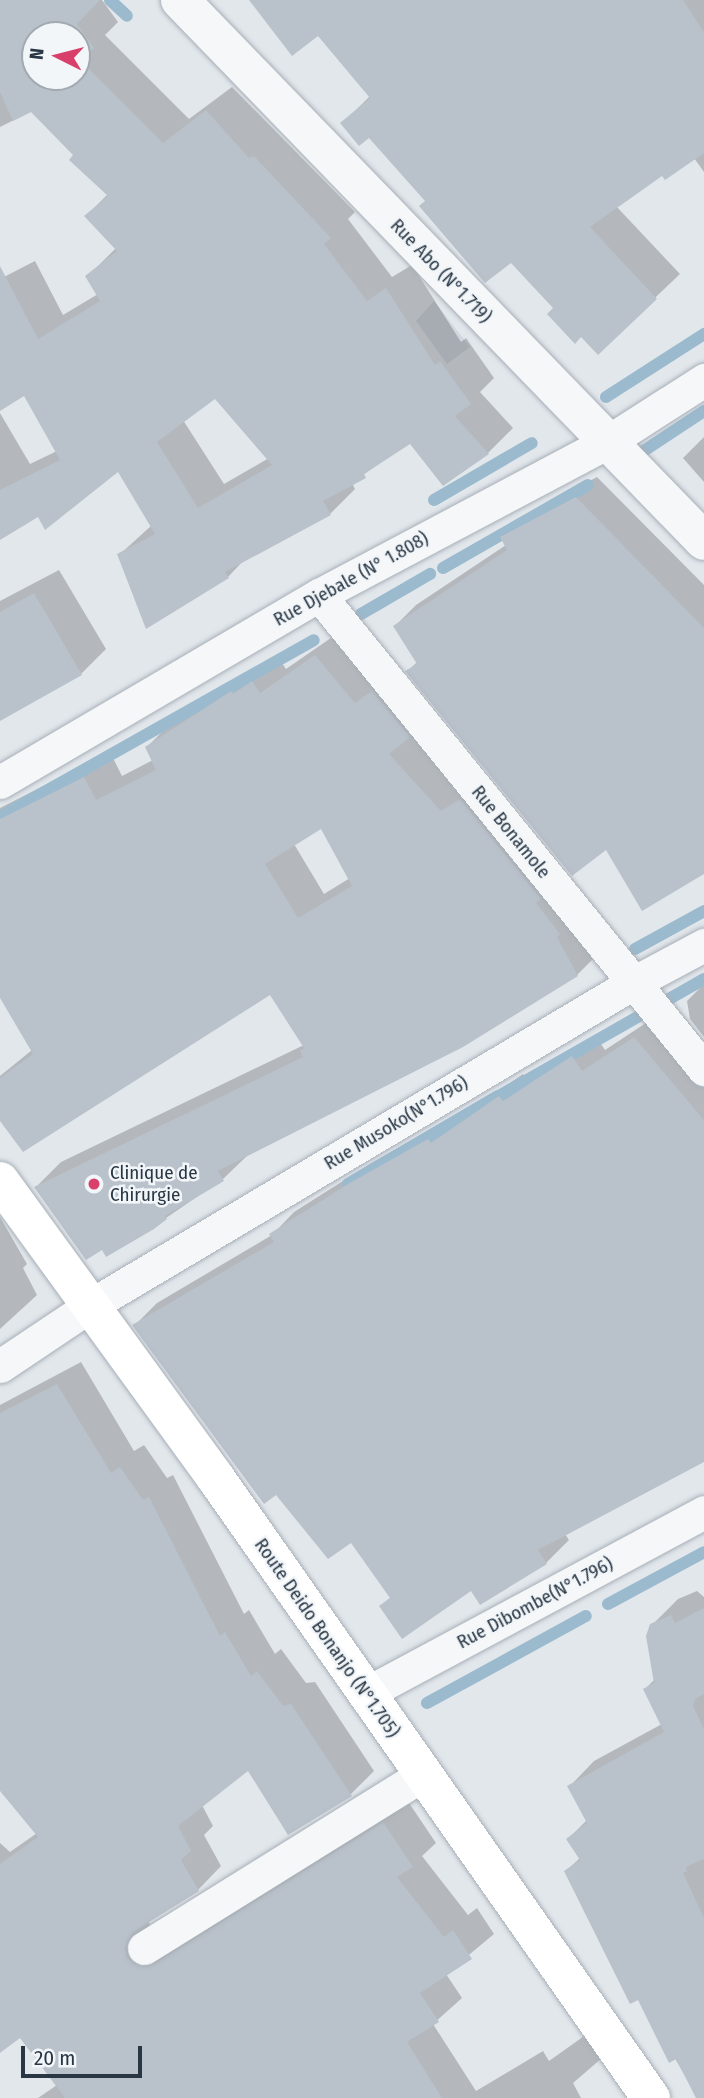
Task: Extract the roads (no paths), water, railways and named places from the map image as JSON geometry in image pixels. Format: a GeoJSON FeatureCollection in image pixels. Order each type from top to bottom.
{"type":"FeatureCollection","features":[{"type":"Feature","properties":{"kind":"main road","name":"Route Deido Bonanjo (N°1.705)"},"geometry":{"type":"LineString","coordinates":[[0,1181],[91,1305],[651,2098]]}},
{"type":"Feature","properties":{"kind":"street","name":"Rue Abo (N°1.719)"},"geometry":{"type":"LineString","coordinates":[[180,0],[606,443],[704,541]]}},
{"type":"Feature","properties":{"kind":"street","name":"Rue Djebale (N° 1.808)"},"geometry":{"type":"LineString","coordinates":[[0,782],[319,595],[606,443],[704,380]]}},
{"type":"Feature","properties":{"kind":"street","name":"Rue Bonamole"},"geometry":{"type":"LineString","coordinates":[[319,595],[704,1069]]}},
{"type":"Feature","properties":{"kind":"street","name":"Rue Musoko(N°1.796)"},"geometry":{"type":"LineString","coordinates":[[0,1366],[91,1305],[633,982],[704,945]]}},
{"type":"Feature","properties":{"kind":"street","name":"Rue Dibombe(N°1.796)"},"geometry":{"type":"LineString","coordinates":[[365,1694],[704,1512]]}},
{"type":"Feature","properties":{"kind":"street"},"geometry":{"type":"LineString","coordinates":[[144,1948],[423,1774]]}},
{"type":"Feature","properties":{"kind":"waterway"},"geometry":{"type":"LineString","coordinates":[[110,0],[127,16]]}},
{"type":"Feature","properties":{"kind":"waterway"},"geometry":{"type":"LineString","coordinates":[[606,397],[704,334]]}},
{"type":"Feature","properties":{"kind":"waterway"},"geometry":{"type":"LineString","coordinates":[[636,456],[704,411]]}},
{"type":"Feature","properties":{"kind":"waterway"},"geometry":{"type":"LineString","coordinates":[[434,500],[532,443]]}},
{"type":"Feature","properties":{"kind":"waterway"},"geometry":{"type":"LineString","coordinates":[[443,568],[588,485]]}},
{"type":"Feature","properties":{"kind":"waterway"},"geometry":{"type":"LineString","coordinates":[[361,614],[430,574]]}},
{"type":"Feature","properties":{"kind":"waterway"},"geometry":{"type":"LineString","coordinates":[[0,817],[314,640]]}},
{"type":"Feature","properties":{"kind":"waterway"},"geometry":{"type":"LineString","coordinates":[[635,949],[704,911]]}},
{"type":"Feature","properties":{"kind":"waterway"},"geometry":{"type":"LineString","coordinates":[[499,1096],[704,979]]}},
{"type":"Feature","properties":{"kind":"waterway"},"geometry":{"type":"LineString","coordinates":[[348,1184],[498,1096]]}},
{"type":"Feature","properties":{"kind":"waterway"},"geometry":{"type":"LineString","coordinates":[[608,1604],[704,1552]]}},
{"type":"Feature","properties":{"kind":"waterway"},"geometry":{"type":"LineString","coordinates":[[427,1703],[586,1616]]}},
{"type":"Feature","properties":{"kind":"place","name":"Clinique de Chirurgie"},"geometry":{"type":"Point","coordinates":[94,1184]}}]}
